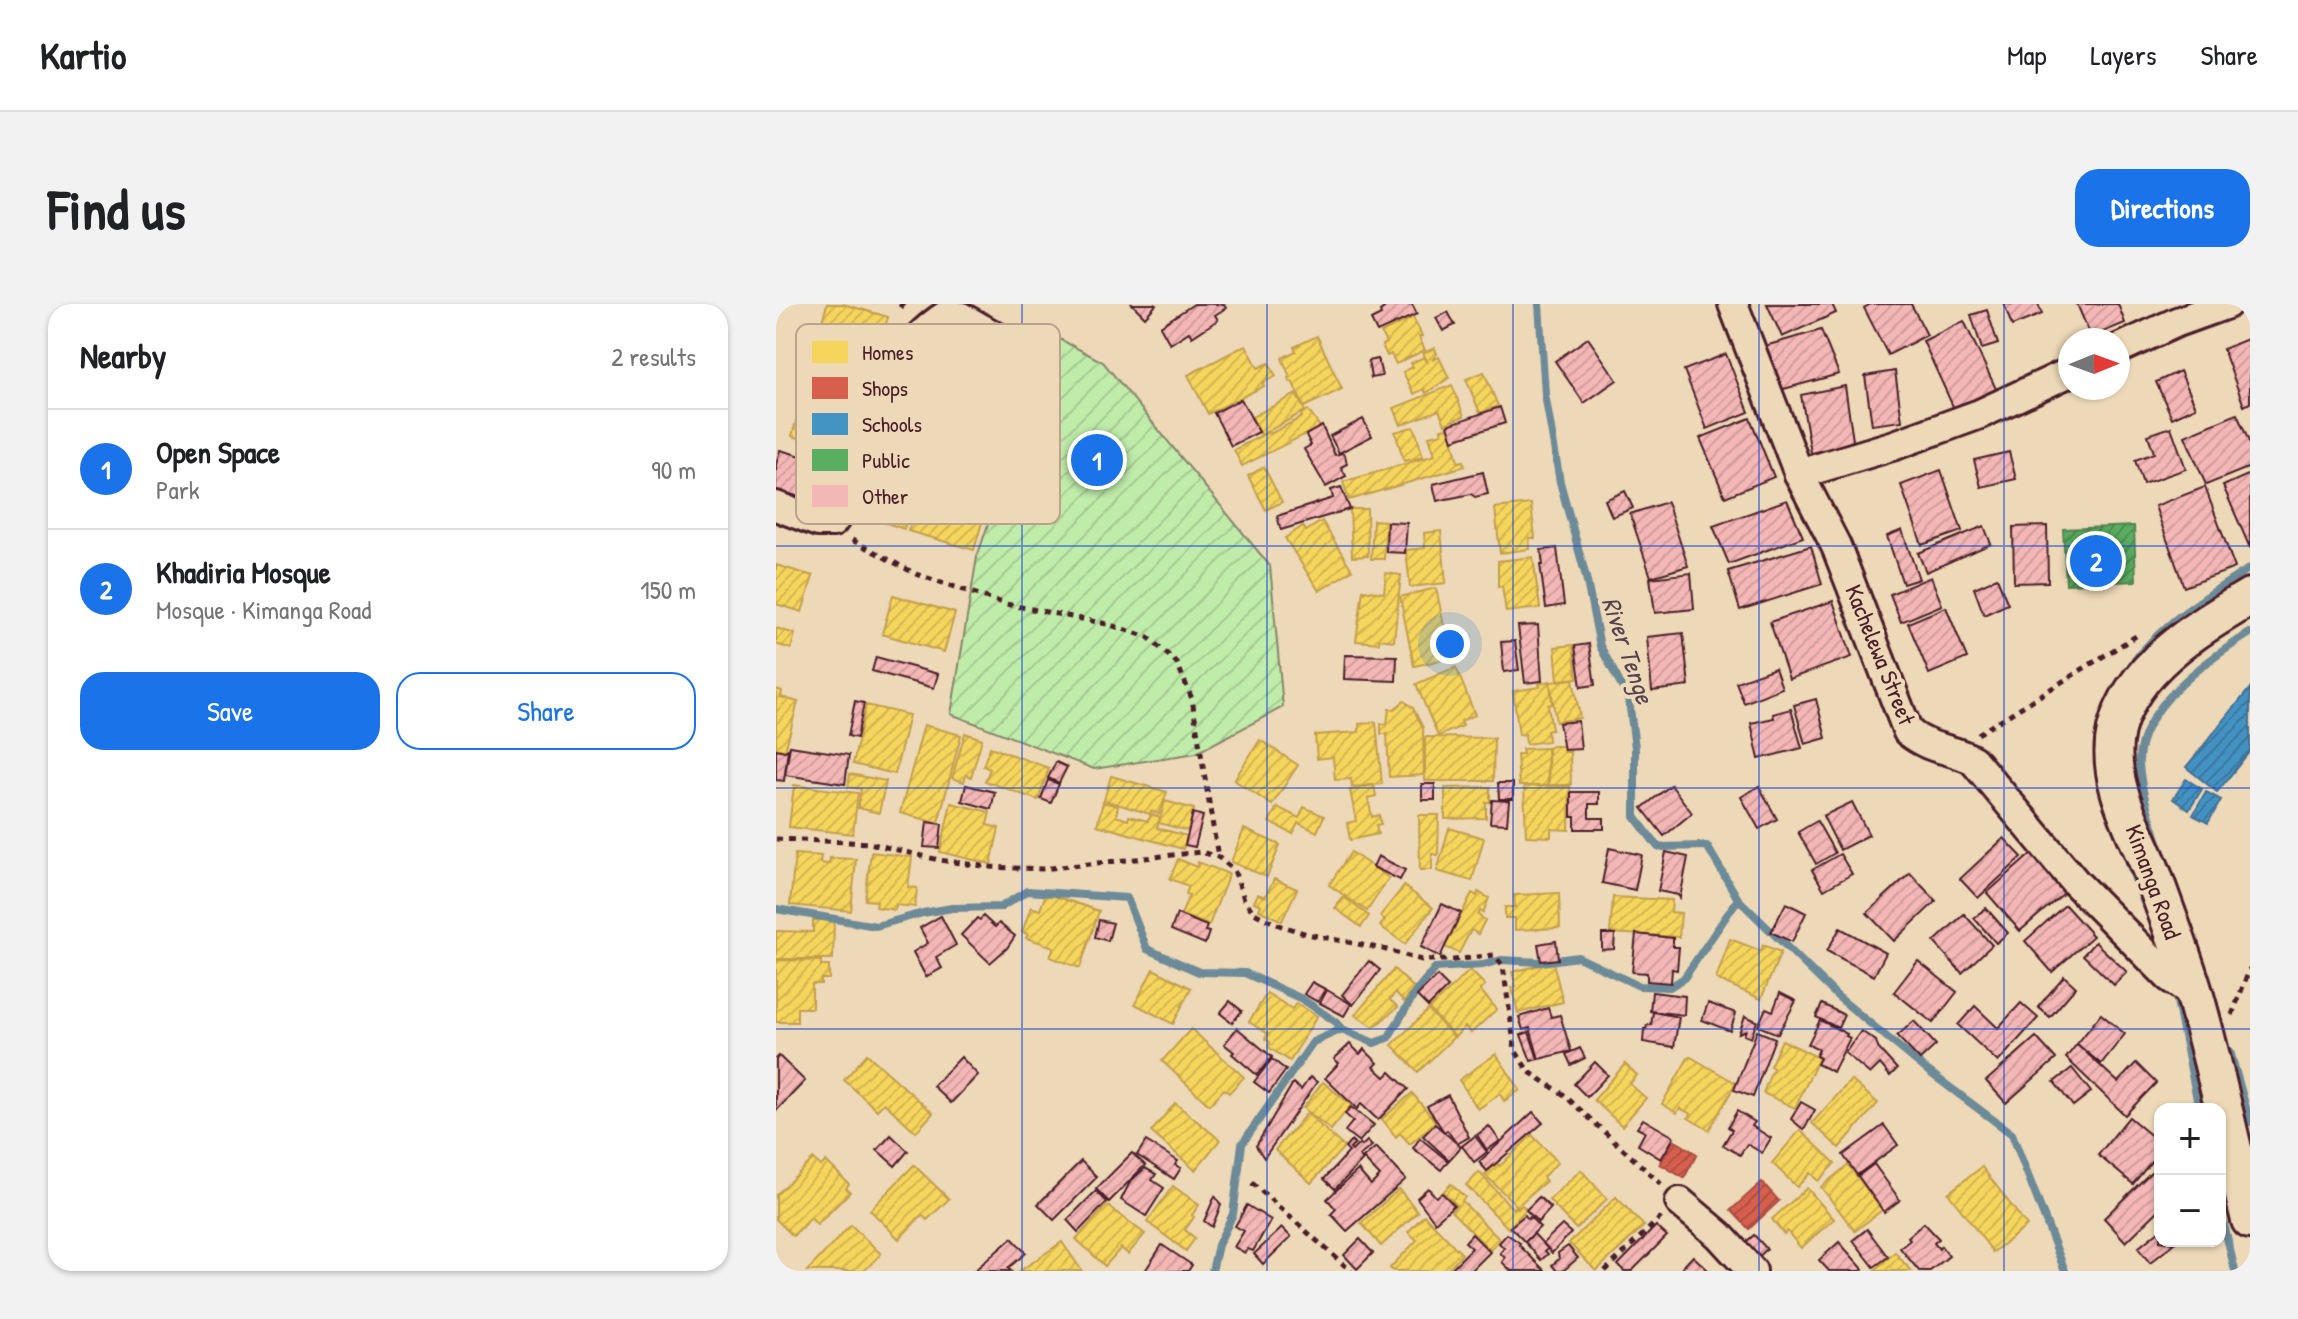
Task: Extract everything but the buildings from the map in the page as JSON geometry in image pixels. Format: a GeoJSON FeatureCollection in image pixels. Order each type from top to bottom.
{"type":"FeatureCollection","features":[{"type":"Feature","properties":{"kind":"street","name":"Kachelewa Street"},"geometry":{"type":"LineString","coordinates":[[1733,304],[1799,474],[1836,546],[1908,732],[1933,748],[1973,760],[2076,883],[2169,977],[2195,995]]}},
{"type":"Feature","properties":{"kind":"street"},"geometry":{"type":"LineString","coordinates":[[2130,344],[2227,304]]}},
{"type":"Feature","properties":{"kind":"street"},"geometry":{"type":"LineString","coordinates":[[934,324],[948,314],[973,324]]}},
{"type":"Feature","properties":{"kind":"street"},"geometry":{"type":"LineString","coordinates":[[1799,474],[1895,445],[1980,414],[2058,378]]}},
{"type":"Feature","properties":{"kind":"street"},"geometry":{"type":"LineString","coordinates":[[776,506],[796,514]]}},
{"type":"Feature","properties":{"kind":"street","name":"Kimanga Road"},"geometry":{"type":"LineString","coordinates":[[2250,597],[2189,633],[2148,673],[2130,698],[2116,730],[2114,757],[2120,794],[2153,875],[2195,995],[2250,1220]]}},
{"type":"Feature","properties":{"kind":"street"},"geometry":{"type":"LineString","coordinates":[[1680,1202],[1719,1235],[1752,1271]]}},
{"type":"Feature","properties":{"kind":"path"},"geometry":{"type":"LineString","coordinates":[[822,524],[916,574],[1006,604],[1107,624],[1148,637],[1177,663],[1192,699],[1218,857]]}},
{"type":"Feature","properties":{"kind":"path"},"geometry":{"type":"LineString","coordinates":[[1950,751],[2114,652],[2138,634]]}},
{"type":"Feature","properties":{"kind":"path"},"geometry":{"type":"LineString","coordinates":[[776,839],[869,843],[939,860],[1003,868],[1042,869],[1201,852],[1218,857],[1234,870],[1244,899],[1254,913],[1276,924],[1422,960],[1454,960],[1489,953],[1498,957],[1503,966],[1515,1050],[1528,1071],[1563,1094],[1680,1202],[1605,1271]]}},
{"type":"Feature","properties":{"kind":"path"},"geometry":{"type":"LineString","coordinates":[[1252,1183],[1351,1271]]}},
{"type":"Feature","properties":{"kind":"green space"},"geometry":{"type":"Polygon","coordinates":[[[1060,339],[1103,362],[1270,566],[1283,707],[1196,753],[1094,769],[951,714],[977,557],[988,524],[1060,524],[1060,339]]]}},
{"type":"Feature","properties":{"kind":"waterway","name":"River Tenge"},"geometry":{"type":"LineString","coordinates":[[1539,304],[1545,394],[1560,482],[1586,577],[1600,646],[1629,700],[1635,748],[1635,817],[1658,847],[1707,846],[1738,899]]}},
{"type":"Feature","properties":{"kind":"waterway"},"geometry":{"type":"LineString","coordinates":[[2122,679],[2148,645],[2179,616],[2250,568]]}},
{"type":"Feature","properties":{"kind":"waterway"},"geometry":{"type":"LineString","coordinates":[[2158,842],[2139,764],[2142,743],[2150,724],[2178,687],[2250,633]]}},
{"type":"Feature","properties":{"kind":"waterway"},"geometry":{"type":"LineString","coordinates":[[2129,863],[2144,903]]}},
{"type":"Feature","properties":{"kind":"waterway"},"geometry":{"type":"LineString","coordinates":[[776,909],[876,926],[952,908],[1001,907],[1027,891],[1127,898],[1147,949],[1199,972],[1245,973],[1302,999],[1342,1029]]}},
{"type":"Feature","properties":{"kind":"waterway"},"geometry":{"type":"LineString","coordinates":[[1212,1271],[1218,1245],[1233,1214],[1242,1144],[1313,1042],[1342,1029],[1374,1043],[1388,1038],[1435,968],[1483,965],[1501,960],[1541,962],[1578,957],[1639,986],[1670,987],[1684,978],[1738,899],[1837,996],[1928,1071],[2012,1134],[2065,1271]]}},
{"type":"Feature","properties":{"kind":"waterway"},"geometry":{"type":"LineString","coordinates":[[2177,1001],[2198,1103]]}},
{"type":"Feature","properties":{"kind":"waterway"},"geometry":{"type":"LineString","coordinates":[[2230,1051],[2250,1122]]}},
{"type":"Feature","properties":{"kind":"waterway"},"geometry":{"type":"LineString","coordinates":[[2226,1233],[2235,1271]]}},
{"type":"Feature","properties":{"kind":"place","name":"Open Space"},"geometry":{"type":"Point","coordinates":[1097,460]}},
{"type":"Feature","properties":{"kind":"place","name":"Khadiria Mosque"},"geometry":{"type":"Point","coordinates":[2096,561]}}]}
